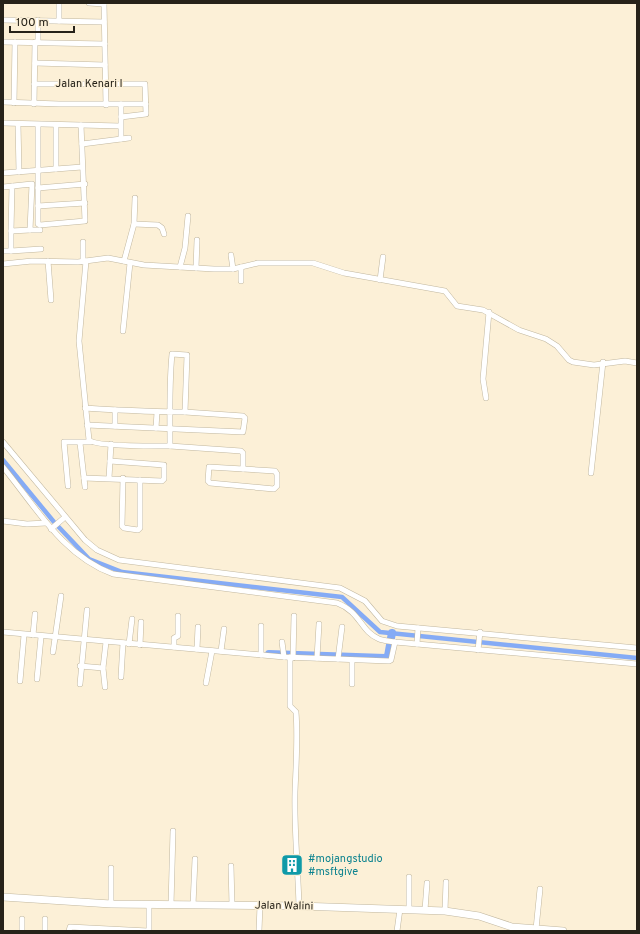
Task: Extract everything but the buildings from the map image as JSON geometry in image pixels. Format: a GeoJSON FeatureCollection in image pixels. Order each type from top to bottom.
{"type":"FeatureCollection","features":[{"type":"Feature","properties":{"kind":"street"},"geometry":{"type":"LineString","coordinates":[[59,21],[60,3]]}},
{"type":"Feature","properties":{"kind":"street"},"geometry":{"type":"LineString","coordinates":[[89,3],[104,3],[106,105]]}},
{"type":"Feature","properties":{"kind":"street"},"geometry":{"type":"LineString","coordinates":[[3,20],[104,22]]}},
{"type":"Feature","properties":{"kind":"street"},"geometry":{"type":"LineString","coordinates":[[34,104],[38,20]]}},
{"type":"Feature","properties":{"kind":"street"},"geometry":{"type":"LineString","coordinates":[[3,42],[105,44]]}},
{"type":"Feature","properties":{"kind":"street"},"geometry":{"type":"LineString","coordinates":[[14,103],[15,42]]}},
{"type":"Feature","properties":{"kind":"street"},"geometry":{"type":"LineString","coordinates":[[35,63],[105,65]]}},
{"type":"Feature","properties":{"kind":"street","name":"Jalan Kenari I"},"geometry":{"type":"LineString","coordinates":[[34,84],[145,84],[146,104]]}},
{"type":"Feature","properties":{"kind":"street"},"geometry":{"type":"LineString","coordinates":[[3,102],[34,104],[146,104],[145,115],[121,117]]}},
{"type":"Feature","properties":{"kind":"street"},"geometry":{"type":"LineString","coordinates":[[121,104],[121,139]]}},
{"type":"Feature","properties":{"kind":"street"},"geometry":{"type":"LineString","coordinates":[[3,124],[120,126]]}},
{"type":"Feature","properties":{"kind":"street"},"geometry":{"type":"LineString","coordinates":[[18,124],[18,172]]}},
{"type":"Feature","properties":{"kind":"street"},"geometry":{"type":"LineString","coordinates":[[38,125],[38,224],[40,225],[85,222],[85,184],[82,167],[81,125]]}},
{"type":"Feature","properties":{"kind":"street"},"geometry":{"type":"LineString","coordinates":[[56,125],[56,169]]}},
{"type":"Feature","properties":{"kind":"street"},"geometry":{"type":"LineString","coordinates":[[82,144],[129,138]]}},
{"type":"Feature","properties":{"kind":"street"},"geometry":{"type":"LineString","coordinates":[[3,172],[38,171],[82,167]]}},
{"type":"Feature","properties":{"kind":"street"},"geometry":{"type":"LineString","coordinates":[[3,187],[32,184],[30,230]]}},
{"type":"Feature","properties":{"kind":"street"},"geometry":{"type":"LineString","coordinates":[[38,188],[85,184]]}},
{"type":"Feature","properties":{"kind":"street"},"geometry":{"type":"LineString","coordinates":[[12,186],[12,251]]}},
{"type":"Feature","properties":{"kind":"street"},"geometry":{"type":"LineString","coordinates":[[124,261],[134,224],[135,198]]}},
{"type":"Feature","properties":{"kind":"street"},"geometry":{"type":"LineString","coordinates":[[38,206],[85,203]]}},
{"type":"Feature","properties":{"kind":"street"},"geometry":{"type":"LineString","coordinates":[[180,267],[185,248],[188,216]]}},
{"type":"Feature","properties":{"kind":"street"},"geometry":{"type":"LineString","coordinates":[[134,224],[156,224],[162,228],[164,234]]}},
{"type":"Feature","properties":{"kind":"street"},"geometry":{"type":"LineString","coordinates":[[12,231],[40,230]]}},
{"type":"Feature","properties":{"kind":"street"},"geometry":{"type":"LineString","coordinates":[[196,268],[197,240]]}},
{"type":"Feature","properties":{"kind":"street"},"geometry":{"type":"LineString","coordinates":[[83,242],[85,261],[79,341],[88,436],[91,442]]}},
{"type":"Feature","properties":{"kind":"street"},"geometry":{"type":"LineString","coordinates":[[3,251],[41,249]]}},
{"type":"Feature","properties":{"kind":"street"},"geometry":{"type":"LineString","coordinates":[[231,255],[233,268]]}},
{"type":"Feature","properties":{"kind":"street"},"geometry":{"type":"LineString","coordinates":[[380,280],[383,257]]}},
{"type":"Feature","properties":{"kind":"street"},"geometry":{"type":"LineString","coordinates":[[3,264],[48,261],[85,261],[108,258],[144,265],[196,268],[233,268],[258,263],[313,263],[344,274],[445,291],[457,306],[488,312],[518,330],[546,339],[557,346],[569,360],[573,362],[594,365],[602,362],[625,361],[637,363]]}},
{"type":"Feature","properties":{"kind":"street"},"geometry":{"type":"LineString","coordinates":[[48,261],[51,300]]}},
{"type":"Feature","properties":{"kind":"street"},"geometry":{"type":"LineString","coordinates":[[123,331],[130,263]]}},
{"type":"Feature","properties":{"kind":"street"},"geometry":{"type":"LineString","coordinates":[[241,267],[241,281]]}},
{"type":"Feature","properties":{"kind":"street"},"geometry":{"type":"LineString","coordinates":[[486,398],[483,373],[488,312]]}},
{"type":"Feature","properties":{"kind":"street"},"geometry":{"type":"LineString","coordinates":[[170,446],[172,354],[185,354],[188,356],[185,412]]}},
{"type":"Feature","properties":{"kind":"street"},"geometry":{"type":"LineString","coordinates":[[591,473],[602,362]]}},
{"type":"Feature","properties":{"kind":"street"},"geometry":{"type":"LineString","coordinates":[[86,408],[185,412],[243,416],[244,418],[243,432],[87,425]]}},
{"type":"Feature","properties":{"kind":"street"},"geometry":{"type":"LineString","coordinates":[[115,410],[115,426]]}},
{"type":"Feature","properties":{"kind":"street"},"geometry":{"type":"LineString","coordinates":[[156,428],[157,412]]}},
{"type":"Feature","properties":{"kind":"street"},"geometry":{"type":"LineString","coordinates":[[3,442],[64,518],[85,540],[97,550],[119,560],[340,588],[365,602],[382,621],[388,624],[418,630],[637,648]]}},
{"type":"Feature","properties":{"kind":"street"},"geometry":{"type":"LineString","coordinates":[[68,486],[64,444],[66,442],[170,446],[241,451],[243,453],[243,469]]}},
{"type":"Feature","properties":{"kind":"street"},"geometry":{"type":"LineString","coordinates":[[80,442],[85,487]]}},
{"type":"Feature","properties":{"kind":"street"},"geometry":{"type":"LineString","coordinates":[[109,478],[111,444]]}},
{"type":"Feature","properties":{"kind":"street"},"geometry":{"type":"LineString","coordinates":[[84,478],[163,480],[164,465],[110,461]]}},
{"type":"Feature","properties":{"kind":"street"},"geometry":{"type":"LineString","coordinates":[[3,467],[46,523],[62,541],[83,560],[99,569],[113,574],[337,603],[355,613],[372,634],[380,639],[395,642],[417,642],[637,664]]}},
{"type":"Feature","properties":{"kind":"street"},"geometry":{"type":"LineString","coordinates":[[209,467],[243,469],[275,471],[278,474],[277,486],[274,489],[208,483],[209,467]]}},
{"type":"Feature","properties":{"kind":"street"},"geometry":{"type":"LineString","coordinates":[[3,474],[10,476]]}},
{"type":"Feature","properties":{"kind":"street"},"geometry":{"type":"LineString","coordinates":[[123,478],[122,526],[123,528],[138,530],[140,528],[140,480]]}},
{"type":"Feature","properties":{"kind":"street"},"geometry":{"type":"LineString","coordinates":[[52,528],[64,518]]}},
{"type":"Feature","properties":{"kind":"street"},"geometry":{"type":"LineString","coordinates":[[3,521],[27,524],[46,523]]}},
{"type":"Feature","properties":{"kind":"street"},"geometry":{"type":"LineString","coordinates":[[53,652],[61,596]]}},
{"type":"Feature","properties":{"kind":"street"},"geometry":{"type":"LineString","coordinates":[[80,684],[80,666],[86,610]]}},
{"type":"Feature","properties":{"kind":"street"},"geometry":{"type":"LineString","coordinates":[[33,634],[35,614]]}},
{"type":"Feature","properties":{"kind":"street"},"geometry":{"type":"LineString","coordinates":[[174,646],[174,638],[178,636],[178,616]]}},
{"type":"Feature","properties":{"kind":"street"},"geometry":{"type":"LineString","coordinates":[[294,616],[289,655],[290,706],[296,712],[296,744],[298,758],[295,792],[299,906]]}},
{"type":"Feature","properties":{"kind":"street"},"geometry":{"type":"LineString","coordinates":[[129,642],[132,619]]}},
{"type":"Feature","properties":{"kind":"street"},"geometry":{"type":"LineString","coordinates":[[140,643],[141,622]]}},
{"type":"Feature","properties":{"kind":"street"},"geometry":{"type":"LineString","coordinates":[[317,656],[319,624]]}},
{"type":"Feature","properties":{"kind":"street"},"geometry":{"type":"LineString","coordinates":[[261,626],[261,654]]}},
{"type":"Feature","properties":{"kind":"street"},"geometry":{"type":"LineString","coordinates":[[198,627],[198,648]]}},
{"type":"Feature","properties":{"kind":"street"},"geometry":{"type":"LineString","coordinates":[[338,657],[342,627]]}},
{"type":"Feature","properties":{"kind":"street"},"geometry":{"type":"LineString","coordinates":[[221,650],[224,628]]}},
{"type":"Feature","properties":{"kind":"street"},"geometry":{"type":"LineString","coordinates":[[417,642],[418,630]]}},
{"type":"Feature","properties":{"kind":"street"},"geometry":{"type":"LineString","coordinates":[[3,632],[24,635],[33,634],[41,637],[56,635],[106,642],[129,642],[198,648],[212,651],[221,650],[261,654],[338,657],[352,660],[390,661],[395,642]]}},
{"type":"Feature","properties":{"kind":"street"},"geometry":{"type":"LineString","coordinates":[[478,649],[480,634]]}},
{"type":"Feature","properties":{"kind":"street"},"geometry":{"type":"LineString","coordinates":[[20,681],[24,635]]}},
{"type":"Feature","properties":{"kind":"street"},"geometry":{"type":"LineString","coordinates":[[37,679],[41,637]]}},
{"type":"Feature","properties":{"kind":"street"},"geometry":{"type":"LineString","coordinates":[[105,687],[103,668],[106,642]]}},
{"type":"Feature","properties":{"kind":"street"},"geometry":{"type":"LineString","coordinates":[[282,642],[289,655]]}},
{"type":"Feature","properties":{"kind":"street"},"geometry":{"type":"LineString","coordinates":[[121,678],[123,643]]}},
{"type":"Feature","properties":{"kind":"street"},"geometry":{"type":"LineString","coordinates":[[206,683],[208,670],[210,670],[212,651]]}},
{"type":"Feature","properties":{"kind":"street"},"geometry":{"type":"LineString","coordinates":[[352,660],[352,684]]}},
{"type":"Feature","properties":{"kind":"street"},"geometry":{"type":"LineString","coordinates":[[80,666],[103,668]]}},
{"type":"Feature","properties":{"kind":"street"},"geometry":{"type":"LineString","coordinates":[[171,905],[173,830]]}},
{"type":"Feature","properties":{"kind":"street"},"geometry":{"type":"LineString","coordinates":[[193,905],[195,859]]}},
{"type":"Feature","properties":{"kind":"street"},"geometry":{"type":"LineString","coordinates":[[231,866],[232,905]]}},
{"type":"Feature","properties":{"kind":"street"},"geometry":{"type":"LineString","coordinates":[[111,868],[111,904]]}},
{"type":"Feature","properties":{"kind":"street"},"geometry":{"type":"LineString","coordinates":[[409,876],[409,910]]}},
{"type":"Feature","properties":{"kind":"street"},"geometry":{"type":"LineString","coordinates":[[445,912],[446,882]]}},
{"type":"Feature","properties":{"kind":"street"},"geometry":{"type":"LineString","coordinates":[[425,910],[427,883]]}},
{"type":"Feature","properties":{"kind":"street"},"geometry":{"type":"LineString","coordinates":[[536,929],[540,889]]}},
{"type":"Feature","properties":{"kind":"street","name":"Jalan Walini"},"geometry":{"type":"LineString","coordinates":[[3,897],[111,904],[260,905],[425,910],[479,916],[512,926],[563,931]]}},
{"type":"Feature","properties":{"kind":"street"},"geometry":{"type":"LineString","coordinates":[[69,931],[70,927],[148,931],[149,905]]}},
{"type":"Feature","properties":{"kind":"street"},"geometry":{"type":"LineString","coordinates":[[259,931],[260,905]]}},
{"type":"Feature","properties":{"kind":"street"},"geometry":{"type":"LineString","coordinates":[[397,931],[400,909]]}},
{"type":"Feature","properties":{"kind":"street"},"geometry":{"type":"LineString","coordinates":[[22,919],[22,931]]}},
{"type":"Feature","properties":{"kind":"street"},"geometry":{"type":"LineString","coordinates":[[45,919],[45,931]]}},
{"type":"Feature","properties":{"kind":"waterway"},"geometry":{"type":"LineString","coordinates":[[3,460],[54,522],[89,559],[122,572],[342,597],[380,632],[637,658]]}},
{"type":"Feature","properties":{"kind":"waterway"},"geometry":{"type":"LineString","coordinates":[[391,638],[392,633]]}},
{"type":"Feature","properties":{"kind":"waterway"},"geometry":{"type":"LineString","coordinates":[[269,654],[385,658],[388,656],[390,645]]}},
{"type":"Feature","properties":{"kind":"place","name":"#mojangstudio #msftgive"},"geometry":{"type":"Point","coordinates":[292,865]}}]}
